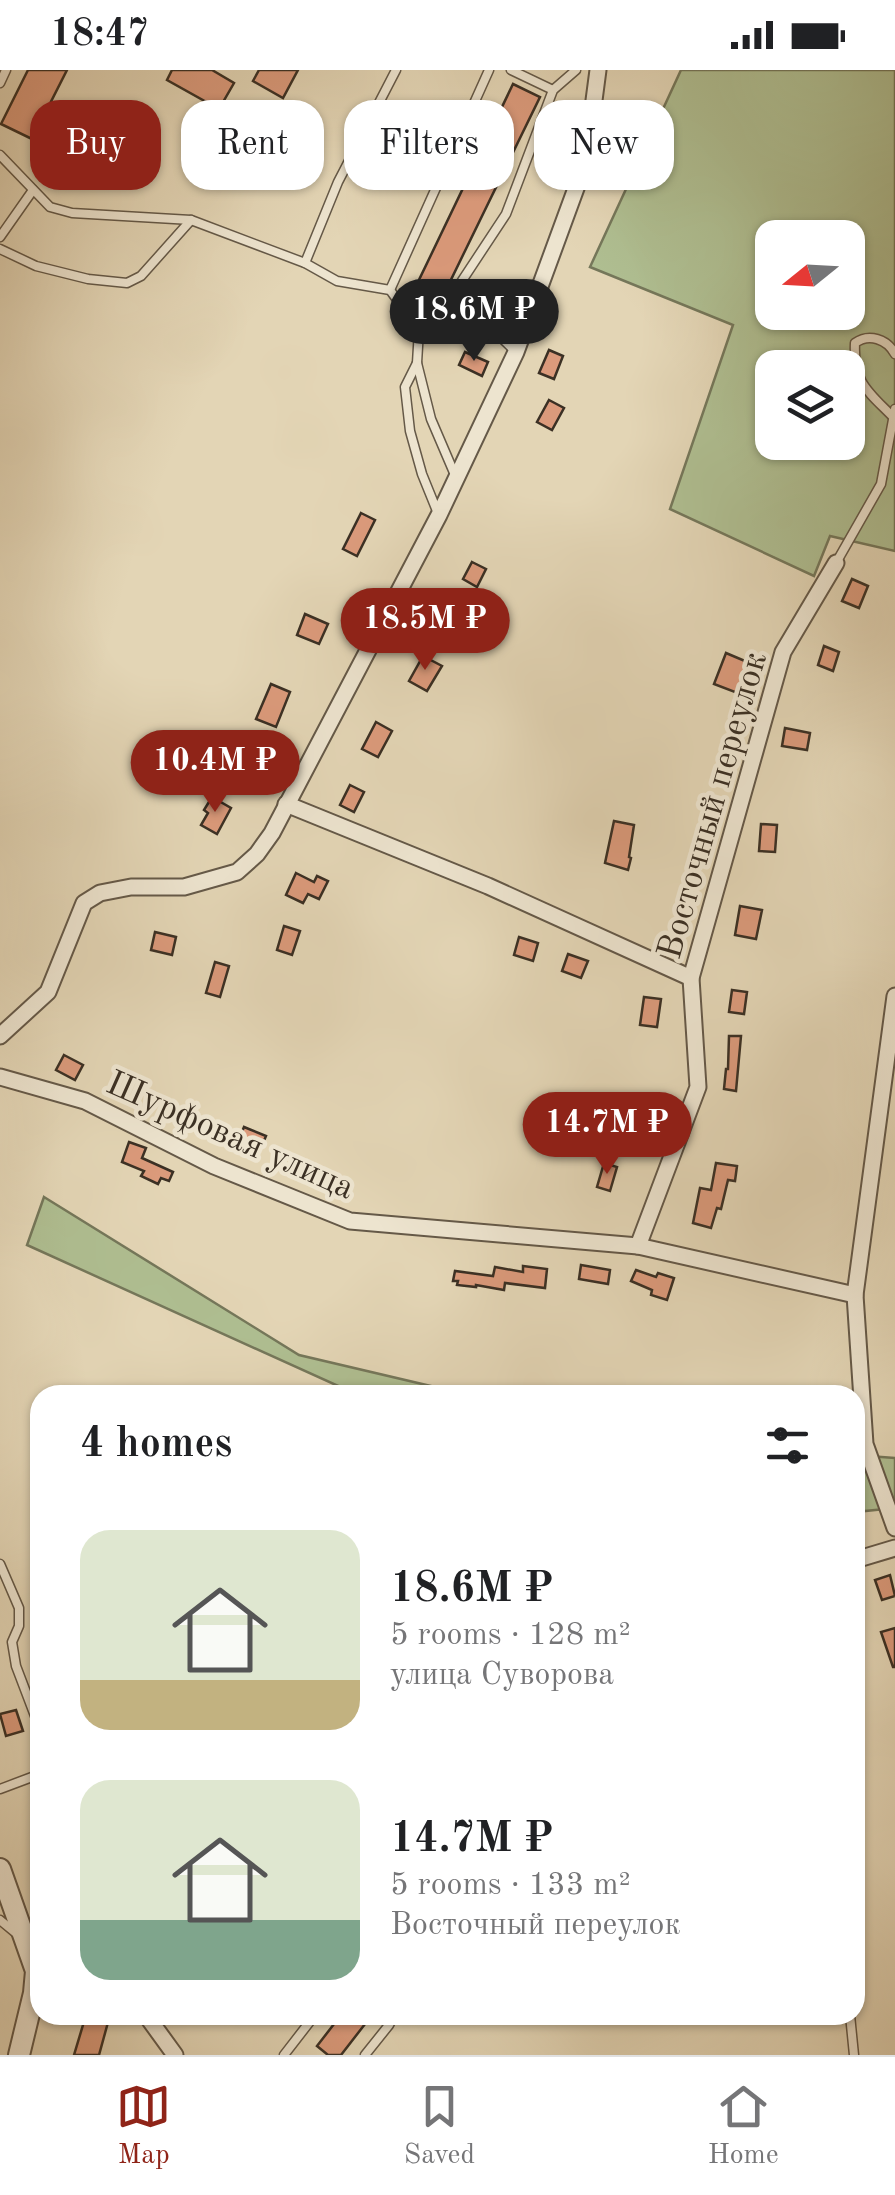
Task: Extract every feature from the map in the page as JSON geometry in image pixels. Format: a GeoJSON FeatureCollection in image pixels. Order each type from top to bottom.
{"type":"FeatureCollection","features":[{"type":"Feature","properties":{"kind":"street"},"geometry":{"type":"LineString","coordinates":[[0,1036],[48,992],[84,903],[100,893],[130,886],[184,887],[237,872],[272,833],[439,515],[516,352],[586,161],[598,70]]}},
{"type":"Feature","properties":{"kind":"street","name":"Восточный переулок"},"geometry":{"type":"LineString","coordinates":[[638,1246],[698,1088],[692,978],[783,652],[836,563]]}},
{"type":"Feature","properties":{"kind":"street"},"geometry":{"type":"LineString","coordinates":[[286,804],[488,886],[692,978]]}},
{"type":"Feature","properties":{"kind":"street"},"geometry":{"type":"LineString","coordinates":[[861,1385],[855,1296],[895,996]]}},
{"type":"Feature","properties":{"kind":"street","name":"Шурфовая улица"},"geometry":{"type":"LineString","coordinates":[[0,1077],[85,1101],[214,1166],[350,1221],[638,1246],[855,1296]]}},
{"type":"Feature","properties":{"kind":"street"},"geometry":{"type":"LineString","coordinates":[[865,1444],[895,1528]]}},
{"type":"Feature","properties":{"kind":"street"},"geometry":{"type":"LineString","coordinates":[[865,1557],[895,1548]]}},
{"type":"Feature","properties":{"kind":"street"},"geometry":{"type":"LineString","coordinates":[[0,1869],[30,1954]]}},
{"type":"Feature","properties":{"kind":"street"},"geometry":{"type":"LineString","coordinates":[[19,2055],[30,2017]]}},
{"type":"Feature","properties":{"kind":"street"},"geometry":{"type":"LineString","coordinates":[[153,2025],[175,2055]]}},
{"type":"Feature","properties":{"kind":"lane"},"geometry":{"type":"LineString","coordinates":[[0,82],[6,70]]}},
{"type":"Feature","properties":{"kind":"lane"},"geometry":{"type":"LineString","coordinates":[[305,263],[338,182],[396,70]]}},
{"type":"Feature","properties":{"kind":"lane"},"geometry":{"type":"LineString","coordinates":[[390,290],[489,70]]}},
{"type":"Feature","properties":{"kind":"lane"},"geometry":{"type":"LineString","coordinates":[[511,70],[553,90]]}},
{"type":"Feature","properties":{"kind":"lane"},"geometry":{"type":"LineString","coordinates":[[419,330],[448,302],[506,214],[553,90],[576,70]]}},
{"type":"Feature","properties":{"kind":"lane"},"geometry":{"type":"LineString","coordinates":[[0,155],[30,186]]}},
{"type":"Feature","properties":{"kind":"lane"},"geometry":{"type":"LineString","coordinates":[[0,237],[34,190],[50,207],[72,213],[191,220],[305,263],[336,281],[390,290],[419,330],[417,363],[430,420],[456,478]]}},
{"type":"Feature","properties":{"kind":"lane"},"geometry":{"type":"LineString","coordinates":[[0,249],[36,266],[88,279],[127,283],[141,276],[191,220]]}},
{"type":"Feature","properties":{"kind":"lane"},"geometry":{"type":"LineString","coordinates":[[448,302],[482,318],[516,352]]}},
{"type":"Feature","properties":{"kind":"lane"},"geometry":{"type":"LineString","coordinates":[[894,419],[860,381],[854,365],[855,343],[868,337],[878,339],[890,345],[895,354]]}},
{"type":"Feature","properties":{"kind":"lane"},"geometry":{"type":"LineString","coordinates":[[417,363],[404,387],[410,431],[439,515]]}},
{"type":"Feature","properties":{"kind":"lane"},"geometry":{"type":"LineString","coordinates":[[836,563],[882,484],[895,409]]}},
{"type":"Feature","properties":{"kind":"lane"},"geometry":{"type":"LineString","coordinates":[[0,1564],[19,1608],[12,1642],[30,1703]]}},
{"type":"Feature","properties":{"kind":"lane"},"geometry":{"type":"LineString","coordinates":[[0,1646],[12,1642]]}},
{"type":"Feature","properties":{"kind":"lane"},"geometry":{"type":"LineString","coordinates":[[0,1790],[30,1778]]}},
{"type":"Feature","properties":{"kind":"lane"},"geometry":{"type":"LineString","coordinates":[[0,1920],[25,1940]]}},
{"type":"Feature","properties":{"kind":"lane"},"geometry":{"type":"LineString","coordinates":[[284,2055],[307,2025]]}},
{"type":"Feature","properties":{"kind":"lane"},"geometry":{"type":"LineString","coordinates":[[365,2055],[390,2025]]}},
{"type":"Feature","properties":{"kind":"lane"},"geometry":{"type":"LineString","coordinates":[[851,2025],[854,2055]]}},
{"type":"Feature","properties":{"kind":"green space"},"geometry":{"type":"Polygon","coordinates":[[[681,70],[895,70],[895,551],[830,536],[814,576],[670,509],[733,325],[590,267],[626,190],[674,190],[674,100],[667,100],[681,70]]]}},
{"type":"Feature","properties":{"kind":"green space"},"geometry":{"type":"Polygon","coordinates":[[[44,1197],[299,1355],[426,1385],[336,1385],[27,1245],[44,1197]]]}},
{"type":"Feature","properties":{"kind":"green space"},"geometry":{"type":"Polygon","coordinates":[[[865,1456],[895,1458],[895,1508],[865,1511],[865,1456]]]}},
{"type":"Feature","properties":{"kind":"building"},"geometry":{"type":"Polygon","coordinates":[[[28,70],[67,70],[52,100],[30,100],[30,138],[1,124],[28,70]]]}},
{"type":"Feature","properties":{"kind":"building"},"geometry":{"type":"Polygon","coordinates":[[[172,70],[212,70],[234,83],[224,100],[203,100],[167,80],[172,70]]]}},
{"type":"Feature","properties":{"kind":"building"},"geometry":{"type":"Polygon","coordinates":[[[259,70],[298,70],[283,98],[253,81],[259,70]]]}},
{"type":"Feature","properties":{"kind":"building"},"geometry":{"type":"Polygon","coordinates":[[[513,84],[540,97],[534,100],[534,109],[514,150],[514,100],[505,100],[513,84]]]}},
{"type":"Feature","properties":{"kind":"building"},"geometry":{"type":"Polygon","coordinates":[[[462,190],[495,190],[444,294],[418,282],[462,190]]]}},
{"type":"Feature","properties":{"kind":"building"},"geometry":{"type":"Polygon","coordinates":[[[549,350],[563,356],[554,379],[539,373],[549,350]]]}},
{"type":"Feature","properties":{"kind":"building"},"geometry":{"type":"Polygon","coordinates":[[[465,352],[488,362],[482,376],[459,365],[465,352]]]}},
{"type":"Feature","properties":{"kind":"building"},"geometry":{"type":"Polygon","coordinates":[[[549,400],[564,408],[552,430],[537,422],[549,400]]]}},
{"type":"Feature","properties":{"kind":"building"},"geometry":{"type":"Polygon","coordinates":[[[361,513],[375,520],[357,556],[343,549],[361,513]]]}},
{"type":"Feature","properties":{"kind":"building"},"geometry":{"type":"Polygon","coordinates":[[[472,562],[486,569],[477,587],[463,579],[472,562]]]}},
{"type":"Feature","properties":{"kind":"building"},"geometry":{"type":"Polygon","coordinates":[[[852,579],[868,586],[859,608],[842,601],[852,579]]]}},
{"type":"Feature","properties":{"kind":"building"},"geometry":{"type":"Polygon","coordinates":[[[305,614],[328,624],[319,644],[297,635],[305,614]]]}},
{"type":"Feature","properties":{"kind":"building"},"geometry":{"type":"Polygon","coordinates":[[[824,646],[839,652],[833,671],[818,665],[824,646]]]}},
{"type":"Feature","properties":{"kind":"building"},"geometry":{"type":"Polygon","coordinates":[[[726,653],[752,664],[740,694],[714,684],[726,653]]]}},
{"type":"Feature","properties":{"kind":"building"},"geometry":{"type":"Polygon","coordinates":[[[423,656],[442,666],[427,691],[409,681],[423,656]]]}},
{"type":"Feature","properties":{"kind":"building"},"geometry":{"type":"Polygon","coordinates":[[[271,684],[290,692],[276,727],[256,719],[271,684]]]}},
{"type":"Feature","properties":{"kind":"building"},"geometry":{"type":"Polygon","coordinates":[[[376,722],[392,731],[378,757],[362,749],[376,722]]]}},
{"type":"Feature","properties":{"kind":"building"},"geometry":{"type":"Polygon","coordinates":[[[785,728],[810,733],[807,750],[782,746],[785,728]]]}},
{"type":"Feature","properties":{"kind":"building"},"geometry":{"type":"Polygon","coordinates":[[[350,785],[364,792],[354,812],[340,805],[350,785]]]}},
{"type":"Feature","properties":{"kind":"building"},"geometry":{"type":"Polygon","coordinates":[[[212,797],[231,808],[217,834],[201,825],[212,797]]]}},
{"type":"Feature","properties":{"kind":"building"},"geometry":{"type":"Polygon","coordinates":[[[614,821],[634,825],[628,870],[605,863],[614,821]]]}},
{"type":"Feature","properties":{"kind":"building"},"geometry":{"type":"Polygon","coordinates":[[[761,824],[777,825],[775,852],[759,851],[761,824]]]}},
{"type":"Feature","properties":{"kind":"building"},"geometry":{"type":"Polygon","coordinates":[[[296,873],[314,882],[317,876],[328,881],[319,899],[308,894],[303,903],[286,895],[296,873]]]}},
{"type":"Feature","properties":{"kind":"building"},"geometry":{"type":"Polygon","coordinates":[[[740,906],[762,910],[756,939],[735,935],[740,906]]]}},
{"type":"Feature","properties":{"kind":"building"},"geometry":{"type":"Polygon","coordinates":[[[284,926],[300,931],[292,955],[277,950],[284,926]]]}},
{"type":"Feature","properties":{"kind":"building"},"geometry":{"type":"Polygon","coordinates":[[[155,932],[176,937],[172,955],[151,950],[155,932]]]}},
{"type":"Feature","properties":{"kind":"building"},"geometry":{"type":"Polygon","coordinates":[[[519,937],[538,943],[533,961],[514,955],[519,937]]]}},
{"type":"Feature","properties":{"kind":"building"},"geometry":{"type":"Polygon","coordinates":[[[568,954],[588,961],[581,978],[562,971],[568,954]]]}},
{"type":"Feature","properties":{"kind":"building"},"geometry":{"type":"Polygon","coordinates":[[[215,962],[229,966],[220,997],[206,993],[215,962]]]}},
{"type":"Feature","properties":{"kind":"building"},"geometry":{"type":"Polygon","coordinates":[[[732,990],[747,992],[744,1014],[729,1012],[732,990]]]}},
{"type":"Feature","properties":{"kind":"building"},"geometry":{"type":"Polygon","coordinates":[[[644,997],[661,999],[657,1027],[640,1025],[644,997]]]}},
{"type":"Feature","properties":{"kind":"building"},"geometry":{"type":"Polygon","coordinates":[[[729,1036],[741,1036],[736,1091],[724,1089],[729,1036]]]}},
{"type":"Feature","properties":{"kind":"building"},"geometry":{"type":"Polygon","coordinates":[[[64,1055],[83,1065],[75,1080],[56,1070],[64,1055]]]}},
{"type":"Feature","properties":{"kind":"building"},"geometry":{"type":"Polygon","coordinates":[[[244,1127],[266,1136],[256,1160],[234,1151],[244,1127]]]}},
{"type":"Feature","properties":{"kind":"building"},"geometry":{"type":"Polygon","coordinates":[[[129,1142],[146,1148],[142,1158],[173,1172],[169,1181],[161,1178],[158,1184],[141,1176],[144,1171],[122,1162],[129,1142]]]}},
{"type":"Feature","properties":{"kind":"building"},"geometry":{"type":"Polygon","coordinates":[[[604,1163],[617,1167],[610,1191],[597,1187],[604,1163]]]}},
{"type":"Feature","properties":{"kind":"building"},"geometry":{"type":"Polygon","coordinates":[[[716,1163],[737,1166],[735,1181],[728,1180],[721,1209],[717,1208],[711,1228],[693,1223],[700,1188],[711,1190],[716,1163]]]}},
{"type":"Feature","properties":{"kind":"building"},"geometry":{"type":"Polygon","coordinates":[[[581,1265],[610,1270],[608,1284],[579,1279],[581,1265]]]}},
{"type":"Feature","properties":{"kind":"building"},"geometry":{"type":"Polygon","coordinates":[[[523,1266],[547,1269],[545,1288],[505,1283],[504,1290],[457,1285],[458,1281],[453,1281],[455,1271],[493,1276],[495,1267],[523,1272],[523,1266]]]}},
{"type":"Feature","properties":{"kind":"building"},"geometry":{"type":"Polygon","coordinates":[[[636,1270],[674,1278],[667,1300],[651,1295],[652,1290],[631,1281],[636,1270]]]}},
{"type":"Feature","properties":{"kind":"building"},"geometry":{"type":"Polygon","coordinates":[[[890,1575],[895,1596],[882,1600],[875,1580],[890,1575]]]}},
{"type":"Feature","properties":{"kind":"building"},"geometry":{"type":"Polygon","coordinates":[[[895,1628],[895,1667],[893,1667],[881,1632],[895,1628]]]}},
{"type":"Feature","properties":{"kind":"building"},"geometry":{"type":"Polygon","coordinates":[[[16,1710],[23,1731],[6,1736],[0,1714],[16,1710]]]}},
{"type":"Feature","properties":{"kind":"building"},"geometry":{"type":"Polygon","coordinates":[[[83,2025],[107,2025],[99,2055],[74,2055],[83,2025]]]}},
{"type":"Feature","properties":{"kind":"building"},"geometry":{"type":"Polygon","coordinates":[[[333,2025],[364,2025],[341,2055],[328,2055],[317,2046],[333,2025]]]}}]}
